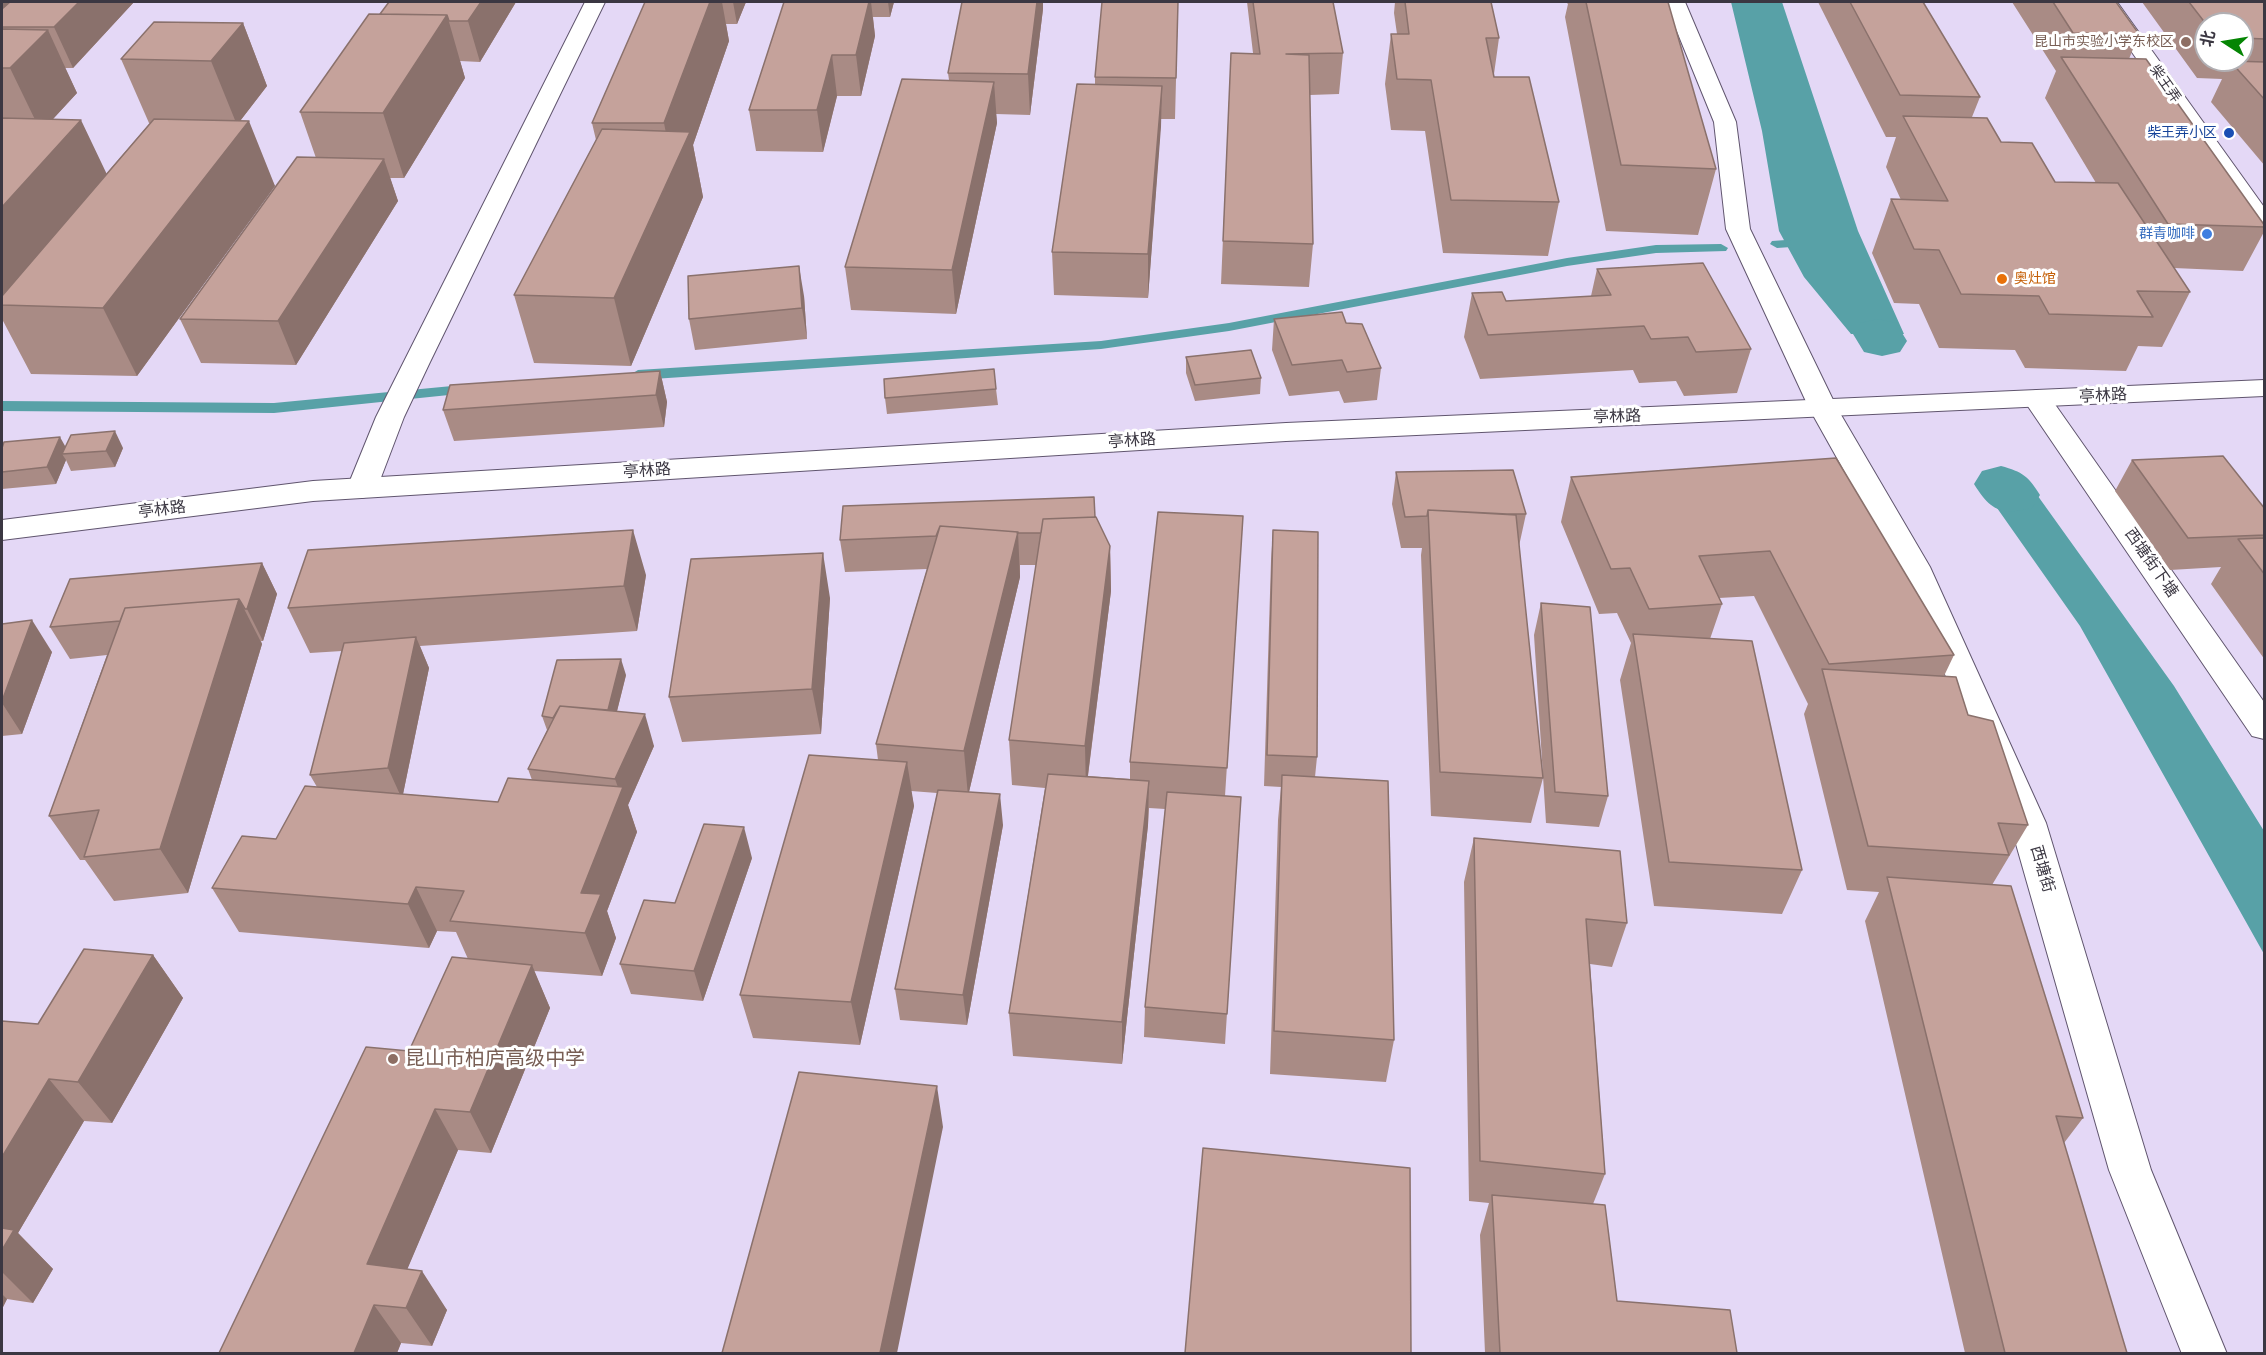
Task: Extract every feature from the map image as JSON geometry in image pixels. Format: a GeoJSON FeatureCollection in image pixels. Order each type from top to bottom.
{"type":"FeatureCollection","features":[{"type":"Feature","properties":{"kind":"street"},"geometry":{"type":"LineString","coordinates":[[362,488],[390,417],[416,362],[596,2]]}},
{"type":"Feature","properties":{"kind":"street","name":"西塘街"},"geometry":{"type":"LineString","coordinates":[[1674,2],[1725,122],[1738,230],[1823,408],[1914,567],[2028,823],[2130,1170],[2205,1353]]}},
{"type":"Feature","properties":{"kind":"street","name":"柴王弄"},"geometry":{"type":"LineString","coordinates":[[2107,2],[2265,224]]}},
{"type":"Feature","properties":{"kind":"street","name":"亭林路"},"geometry":{"type":"LineString","coordinates":[[2,530],[313,491],[1274,432],[2265,388]]}},
{"type":"Feature","properties":{"kind":"street","name":"西塘街下塘"},"geometry":{"type":"LineString","coordinates":[[2037,399],[2265,727]]}},
{"type":"Feature","properties":{"kind":"shaded area"},"geometry":{"type":"Polygon","coordinates":[[[1731,2],[1782,2],[1858,231],[1904,334],[1851,334],[1804,277],[1779,231],[1762,131],[1731,2]]]}},
{"type":"Feature","properties":{"kind":"shaded area"},"geometry":{"type":"Polygon","coordinates":[[[2035,492],[2174,686],[2264,831],[2264,954],[2080,626],[1990,498],[2035,492]]]}},
{"type":"Feature","properties":{"kind":"building"},"geometry":{"type":"Polygon","coordinates":[[[10,2],[79,2],[54,27],[2,27],[2,9],[10,2]]]}},
{"type":"Feature","properties":{"kind":"building"},"geometry":{"type":"Polygon","coordinates":[[[389,2],[481,2],[468,21],[449,21],[447,15],[380,14],[389,2]]]}},
{"type":"Feature","properties":{"kind":"building"},"geometry":{"type":"Polygon","coordinates":[[[645,2],[710,2],[664,123],[592,123],[645,2]]]}},
{"type":"Feature","properties":{"kind":"building"},"geometry":{"type":"Polygon","coordinates":[[[784,2],[869,2],[856,55],[832,55],[817,110],[749,110],[784,2]]]}},
{"type":"Feature","properties":{"kind":"building"},"geometry":{"type":"Polygon","coordinates":[[[962,2],[1037,2],[1028,74],[948,73],[962,2]]]}},
{"type":"Feature","properties":{"kind":"building"},"geometry":{"type":"Polygon","coordinates":[[[1102,2],[1178,2],[1176,78],[1095,77],[1102,2]]]}},
{"type":"Feature","properties":{"kind":"building"},"geometry":{"type":"Polygon","coordinates":[[[1253,2],[1333,2],[1343,53],[1286,54],[1309,55],[1313,244],[1223,241],[1231,53],[1260,54],[1253,2]]]}},
{"type":"Feature","properties":{"kind":"building"},"geometry":{"type":"Polygon","coordinates":[[[1405,2],[1491,2],[1499,38],[1486,38],[1494,77],[1529,77],[1559,202],[1451,200],[1431,80],[1397,79],[1391,34],[1409,34],[1405,2]]]}},
{"type":"Feature","properties":{"kind":"building"},"geometry":{"type":"Polygon","coordinates":[[[1586,2],[1668,2],[1716,169],[1621,165],[1586,2]]]}},
{"type":"Feature","properties":{"kind":"building"},"geometry":{"type":"Polygon","coordinates":[[[1850,2],[1923,2],[1980,97],[1900,95],[1850,2]]]}},
{"type":"Feature","properties":{"kind":"building"},"geometry":{"type":"Polygon","coordinates":[[[2053,2],[2116,2],[2139,34],[2073,33],[2053,2]]]}},
{"type":"Feature","properties":{"kind":"building"},"geometry":{"type":"Polygon","coordinates":[[[2189,2],[2265,2],[2265,39],[2254,39],[2254,12],[2197,12],[2189,2]]]}},
{"type":"Feature","properties":{"kind":"building"},"geometry":{"type":"Polygon","coordinates":[[[369,14],[447,15],[383,113],[300,112],[369,14]]]}},
{"type":"Feature","properties":{"kind":"building"},"geometry":{"type":"Polygon","coordinates":[[[154,22],[243,23],[211,61],[121,59],[154,22]]]}},
{"type":"Feature","properties":{"kind":"building"},"geometry":{"type":"Polygon","coordinates":[[[2,29],[48,30],[10,68],[2,68],[2,29]]]}},
{"type":"Feature","properties":{"kind":"building"},"geometry":{"type":"Polygon","coordinates":[[[2061,57],[2146,59],[2265,227],[2168,224],[2061,57]]]}},
{"type":"Feature","properties":{"kind":"building"},"geometry":{"type":"Polygon","coordinates":[[[2254,62],[2265,62],[2265,100],[2240,72],[2254,72],[2254,62]]]}},
{"type":"Feature","properties":{"kind":"building"},"geometry":{"type":"Polygon","coordinates":[[[902,79],[994,82],[952,270],[845,267],[902,79]]]}},
{"type":"Feature","properties":{"kind":"building"},"geometry":{"type":"Polygon","coordinates":[[[1077,84],[1162,86],[1148,254],[1052,252],[1077,84]]]}},
{"type":"Feature","properties":{"kind":"building"},"geometry":{"type":"Polygon","coordinates":[[[1903,116],[1987,118],[2001,142],[2032,143],[2055,182],[2118,183],[2190,292],[2137,291],[2153,317],[2049,314],[2039,296],[1961,294],[1939,250],[1914,249],[1891,199],[1948,201],[1903,116]]]}},
{"type":"Feature","properties":{"kind":"building"},"geometry":{"type":"Polygon","coordinates":[[[2,118],[81,120],[2,207],[2,118]]]}},
{"type":"Feature","properties":{"kind":"building"},"geometry":{"type":"Polygon","coordinates":[[[154,119],[249,121],[103,308],[2,305],[2,296],[154,119]]]}},
{"type":"Feature","properties":{"kind":"building"},"geometry":{"type":"Polygon","coordinates":[[[602,129],[690,132],[614,298],[514,295],[602,129]]]}},
{"type":"Feature","properties":{"kind":"building"},"geometry":{"type":"Polygon","coordinates":[[[297,157],[384,159],[278,321],[180,319],[297,157]]]}},
{"type":"Feature","properties":{"kind":"building"},"geometry":{"type":"Polygon","coordinates":[[[1703,263],[1751,349],[1696,352],[1688,337],[1651,339],[1644,326],[1488,335],[1472,293],[1502,292],[1506,301],[1611,295],[1597,269],[1703,263]]]}},
{"type":"Feature","properties":{"kind":"building"},"geometry":{"type":"Polygon","coordinates":[[[799,266],[802,308],[689,319],[688,276],[799,266]]]}},
{"type":"Feature","properties":{"kind":"building"},"geometry":{"type":"Polygon","coordinates":[[[1342,312],[1346,323],[1362,324],[1381,368],[1347,372],[1342,360],[1292,365],[1274,319],[1342,312]]]}},
{"type":"Feature","properties":{"kind":"building"},"geometry":{"type":"Polygon","coordinates":[[[1251,350],[1261,378],[1195,385],[1186,357],[1251,350]]]}},
{"type":"Feature","properties":{"kind":"building"},"geometry":{"type":"Polygon","coordinates":[[[994,369],[996,389],[885,398],[884,379],[994,369]]]}},
{"type":"Feature","properties":{"kind":"building"},"geometry":{"type":"Polygon","coordinates":[[[660,371],[656,395],[443,410],[450,385],[660,371]]]}},
{"type":"Feature","properties":{"kind":"building"},"geometry":{"type":"Polygon","coordinates":[[[115,431],[106,451],[62,454],[71,435],[115,431]]]}},
{"type":"Feature","properties":{"kind":"building"},"geometry":{"type":"Polygon","coordinates":[[[60,437],[47,467],[2,472],[4,442],[60,437]]]}},
{"type":"Feature","properties":{"kind":"building"},"geometry":{"type":"Polygon","coordinates":[[[2223,456],[2265,509],[2265,535],[2188,538],[2132,460],[2223,456]]]}},
{"type":"Feature","properties":{"kind":"building"},"geometry":{"type":"Polygon","coordinates":[[[1836,458],[1954,655],[1829,664],[1770,551],[1699,556],[1722,604],[1649,609],[1630,568],[1611,569],[1571,477],[1836,458]]]}},
{"type":"Feature","properties":{"kind":"building"},"geometry":{"type":"Polygon","coordinates":[[[1513,470],[1526,514],[1428,510],[1427,516],[1405,517],[1396,472],[1513,470]]]}},
{"type":"Feature","properties":{"kind":"building"},"geometry":{"type":"Polygon","coordinates":[[[1094,497],[1095,517],[1043,519],[1041,533],[940,526],[936,536],[840,540],[843,506],[1094,497]]]}},
{"type":"Feature","properties":{"kind":"building"},"geometry":{"type":"Polygon","coordinates":[[[1428,510],[1516,515],[1543,778],[1440,772],[1428,510]]]}},
{"type":"Feature","properties":{"kind":"building"},"geometry":{"type":"Polygon","coordinates":[[[1158,512],[1243,516],[1227,768],[1130,762],[1158,512]]]}},
{"type":"Feature","properties":{"kind":"building"},"geometry":{"type":"Polygon","coordinates":[[[1096,517],[1110,546],[1085,746],[1009,740],[1043,519],[1096,517]]]}},
{"type":"Feature","properties":{"kind":"building"},"geometry":{"type":"Polygon","coordinates":[[[940,526],[1018,532],[964,751],[876,744],[940,526]]]}},
{"type":"Feature","properties":{"kind":"building"},"geometry":{"type":"Polygon","coordinates":[[[633,530],[624,586],[288,608],[308,550],[633,530]]]}},
{"type":"Feature","properties":{"kind":"building"},"geometry":{"type":"Polygon","coordinates":[[[1273,530],[1318,532],[1317,757],[1267,755],[1273,530]]]}},
{"type":"Feature","properties":{"kind":"building"},"geometry":{"type":"Polygon","coordinates":[[[2265,538],[2265,575],[2238,539],[2265,538]]]}},
{"type":"Feature","properties":{"kind":"building"},"geometry":{"type":"Polygon","coordinates":[[[823,553],[812,689],[669,697],[691,559],[823,553]]]}},
{"type":"Feature","properties":{"kind":"building"},"geometry":{"type":"Polygon","coordinates":[[[262,563],[247,609],[239,599],[125,608],[120,621],[50,627],[70,579],[262,563]]]}},
{"type":"Feature","properties":{"kind":"building"},"geometry":{"type":"Polygon","coordinates":[[[239,599],[160,849],[84,857],[99,810],[49,816],[125,608],[239,599]]]}},
{"type":"Feature","properties":{"kind":"building"},"geometry":{"type":"Polygon","coordinates":[[[1541,603],[1590,607],[1608,796],[1555,792],[1541,603]]]}},
{"type":"Feature","properties":{"kind":"building"},"geometry":{"type":"Polygon","coordinates":[[[32,620],[2,701],[2,624],[32,620]]]}},
{"type":"Feature","properties":{"kind":"building"},"geometry":{"type":"Polygon","coordinates":[[[1633,634],[1752,641],[1802,870],[1669,862],[1633,634]]]}},
{"type":"Feature","properties":{"kind":"building"},"geometry":{"type":"Polygon","coordinates":[[[416,637],[388,768],[310,775],[344,643],[416,637]]]}},
{"type":"Feature","properties":{"kind":"building"},"geometry":{"type":"Polygon","coordinates":[[[621,659],[608,710],[560,706],[553,718],[542,716],[557,660],[621,659]]]}},
{"type":"Feature","properties":{"kind":"building"},"geometry":{"type":"Polygon","coordinates":[[[1822,669],[1956,677],[1968,715],[1993,721],[2028,825],[1998,823],[2009,855],[1868,846],[1822,669]]]}},
{"type":"Feature","properties":{"kind":"building"},"geometry":{"type":"Polygon","coordinates":[[[560,706],[645,714],[615,779],[528,769],[560,706]]]}},
{"type":"Feature","properties":{"kind":"building"},"geometry":{"type":"Polygon","coordinates":[[[809,755],[907,762],[851,1002],[740,995],[809,755]]]}},
{"type":"Feature","properties":{"kind":"building"},"geometry":{"type":"Polygon","coordinates":[[[1048,774],[1149,781],[1122,1022],[1009,1013],[1048,774]]]}},
{"type":"Feature","properties":{"kind":"building"},"geometry":{"type":"Polygon","coordinates":[[[1282,775],[1388,781],[1394,1040],[1274,1031],[1282,775]]]}},
{"type":"Feature","properties":{"kind":"building"},"geometry":{"type":"Polygon","coordinates":[[[508,778],[623,787],[581,893],[601,894],[585,933],[450,921],[464,891],[416,887],[408,904],[212,888],[242,836],[276,839],[305,786],[498,802],[508,778]]]}},
{"type":"Feature","properties":{"kind":"building"},"geometry":{"type":"Polygon","coordinates":[[[938,790],[1000,794],[963,995],[895,989],[938,790]]]}},
{"type":"Feature","properties":{"kind":"building"},"geometry":{"type":"Polygon","coordinates":[[[1167,792],[1241,797],[1227,1014],[1145,1007],[1167,792]]]}},
{"type":"Feature","properties":{"kind":"building"},"geometry":{"type":"Polygon","coordinates":[[[704,824],[744,827],[694,971],[620,964],[644,900],[675,903],[704,824]]]}},
{"type":"Feature","properties":{"kind":"building"},"geometry":{"type":"Polygon","coordinates":[[[1474,838],[1620,851],[1627,923],[1586,919],[1605,1174],[1480,1161],[1474,838]]]}},
{"type":"Feature","properties":{"kind":"building"},"geometry":{"type":"Polygon","coordinates":[[[1887,877],[2011,886],[2083,1118],[2056,1116],[2127,1353],[2005,1353],[1887,877]]]}},
{"type":"Feature","properties":{"kind":"building"},"geometry":{"type":"Polygon","coordinates":[[[84,949],[153,955],[78,1082],[49,1079],[2,1157],[2,1021],[38,1024],[84,949]]]}},
{"type":"Feature","properties":{"kind":"building"},"geometry":{"type":"Polygon","coordinates":[[[452,957],[532,965],[470,1112],[435,1109],[367,1264],[422,1271],[406,1308],[374,1305],[354,1353],[219,1353],[366,1047],[409,1051],[452,957]]]}},
{"type":"Feature","properties":{"kind":"building"},"geometry":{"type":"Polygon","coordinates":[[[799,1072],[937,1086],[880,1353],[722,1353],[799,1072]]]}},
{"type":"Feature","properties":{"kind":"building"},"geometry":{"type":"Polygon","coordinates":[[[1203,1148],[1410,1168],[1411,1353],[1185,1353],[1203,1148]]]}},
{"type":"Feature","properties":{"kind":"building"},"geometry":{"type":"Polygon","coordinates":[[[1492,1195],[1605,1205],[1617,1301],[1730,1310],[1737,1353],[1500,1353],[1492,1195]]]}},
{"type":"Feature","properties":{"kind":"building"},"geometry":{"type":"Polygon","coordinates":[[[2,1228],[14,1230],[2,1250],[2,1228]]]}},
{"type":"Feature","properties":{"kind":"waterway"},"geometry":{"type":"LineString","coordinates":[[1777,244],[1786,244]]}},
{"type":"Feature","properties":{"kind":"waterway"},"geometry":{"type":"LineString","coordinates":[[638,375],[1101,345],[1229,327],[1567,262],[1656,249],[1721,248]]}},
{"type":"Feature","properties":{"kind":"waterway"},"geometry":{"type":"LineString","coordinates":[[1878,334],[1882,341]]}},
{"type":"Feature","properties":{"kind":"waterway"},"geometry":{"type":"LineString","coordinates":[[2,406],[274,408],[473,389]]}},
{"type":"Feature","properties":{"kind":"waterway"},"geometry":{"type":"LineString","coordinates":[[2001,484],[2012,495]]}},
{"type":"Feature","properties":{"kind":"place","name":"昆山市实验小学东校区"},"geometry":{"type":"Point","coordinates":[2186,42]}},
{"type":"Feature","properties":{"kind":"place","name":"柴王弄小区"},"geometry":{"type":"Point","coordinates":[2229,133]}},
{"type":"Feature","properties":{"kind":"place","name":"群青咖啡"},"geometry":{"type":"Point","coordinates":[2207,234]}},
{"type":"Feature","properties":{"kind":"place","name":"奥灶馆"},"geometry":{"type":"Point","coordinates":[2002,279]}},
{"type":"Feature","properties":{"kind":"place","name":"昆山市柏庐高级中学"},"geometry":{"type":"Point","coordinates":[393,1059]}}]}
